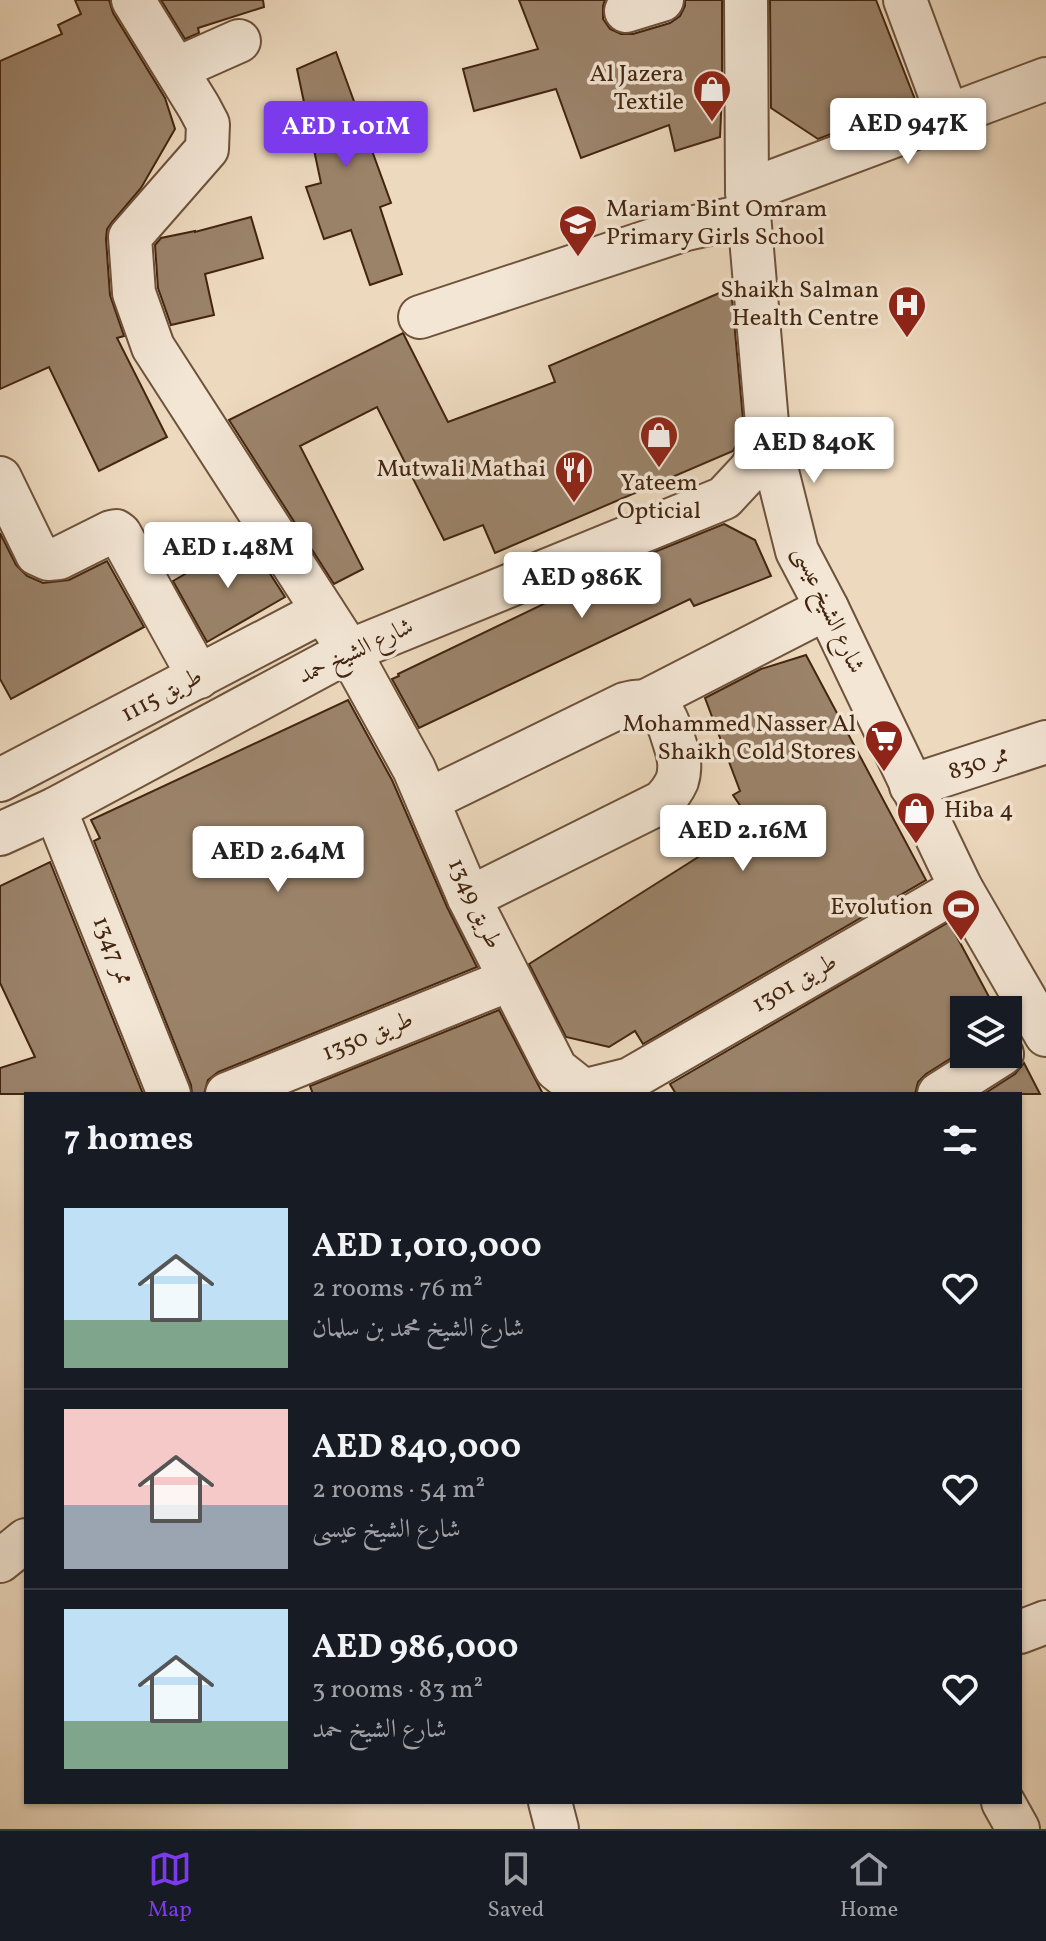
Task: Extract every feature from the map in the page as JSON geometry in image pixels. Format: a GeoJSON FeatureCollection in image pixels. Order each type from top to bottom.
{"type":"FeatureCollection","features":[{"type":"Feature","properties":{"kind":"street","name":"طريق 1349"},"geometry":{"type":"LineString","coordinates":[[133,0],[208,124],[207,149],[130,237],[134,293],[153,347],[349,651],[414,769],[469,898],[556,1069],[580,1088],[634,1087]]}},
{"type":"Feature","properties":{"kind":"street","name":"شارع الشيخ عيسى"},"geometry":{"type":"LineString","coordinates":[[746,0],[748,203],[768,435],[797,551],[1032,1038]]}},
{"type":"Feature","properties":{"kind":"street"},"geometry":{"type":"LineString","coordinates":[[905,0],[948,116]]}},
{"type":"Feature","properties":{"kind":"street"},"geometry":{"type":"LineString","coordinates":[[176,69],[239,41]]}},
{"type":"Feature","properties":{"kind":"street"},"geometry":{"type":"LineString","coordinates":[[420,317],[686,229],[948,116],[1045,84]]}},
{"type":"Feature","properties":{"kind":"street","name":"شارع الشيخ حمد"},"geometry":{"type":"LineString","coordinates":[[0,834],[55,809],[349,651],[724,498],[751,469],[768,435]]}},
{"type":"Feature","properties":{"kind":"street"},"geometry":{"type":"LineString","coordinates":[[0,478],[37,554],[48,559],[59,558],[111,532],[120,534],[199,677]]}},
{"type":"Feature","properties":{"kind":"street"},"geometry":{"type":"LineString","coordinates":[[724,498],[747,507],[797,551]]}},
{"type":"Feature","properties":{"kind":"street"},"geometry":{"type":"LineString","coordinates":[[646,701],[827,608]]}},
{"type":"Feature","properties":{"kind":"street","name":"طريق 1115"},"geometry":{"type":"LineString","coordinates":[[0,780],[323,611]]}},
{"type":"Feature","properties":{"kind":"street"},"geometry":{"type":"LineString","coordinates":[[428,800],[625,704],[646,701],[654,704],[667,717],[680,760],[676,784],[662,802],[469,898]]}},
{"type":"Feature","properties":{"kind":"street","name":"ممر 830"},"geometry":{"type":"LineString","coordinates":[[911,786],[1046,742]]}},
{"type":"Feature","properties":{"kind":"street","name":"ممر 1347"},"geometry":{"type":"LineString","coordinates":[[55,809],[168,1092]]}},
{"type":"Feature","properties":{"kind":"street","name":"طريق 1301"},"geometry":{"type":"LineString","coordinates":[[634,1087],[961,888]]}},
{"type":"Feature","properties":{"kind":"street","name":"طريق 1350"},"geometry":{"type":"LineString","coordinates":[[232,1092],[509,980]]}},
{"type":"Feature","properties":{"kind":"street"},"geometry":{"type":"LineString","coordinates":[[942,1092],[980,1068]]}},
{"type":"Feature","properties":{"kind":"street"},"geometry":{"type":"LineString","coordinates":[[0,1561],[24,1542]]}},
{"type":"Feature","properties":{"kind":"street"},"geometry":{"type":"LineString","coordinates":[[1022,1631],[1046,1622]]}},
{"type":"Feature","properties":{"kind":"street"},"geometry":{"type":"LineString","coordinates":[[551,1804],[557,1829]]}},
{"type":"Feature","properties":{"kind":"street"},"geometry":{"type":"LineString","coordinates":[[1004,1804],[1018,1829]]}},
{"type":"Feature","properties":{"kind":"building"},"geometry":{"type":"Polygon","coordinates":[[[75,0],[109,0],[113,13],[165,98],[175,129],[141,188],[107,229],[106,239],[110,295],[124,336],[117,338],[167,437],[99,471],[49,367],[0,389],[0,61],[62,34],[58,25],[81,14],[75,0]]]}},
{"type":"Feature","properties":{"kind":"building"},"geometry":{"type":"Polygon","coordinates":[[[161,0],[263,0],[264,7],[198,28],[199,33],[185,39],[161,0]]]}},
{"type":"Feature","properties":{"kind":"building"},"geometry":{"type":"Polygon","coordinates":[[[519,0],[605,0],[603,19],[610,29],[621,34],[633,34],[670,23],[680,16],[685,0],[722,0],[720,137],[675,151],[669,125],[581,158],[556,89],[474,111],[463,69],[538,49],[519,0]]]}},
{"type":"Feature","properties":{"kind":"building"},"geometry":{"type":"Polygon","coordinates":[[[770,0],[876,0],[916,102],[818,139],[771,108],[770,0]]]}},
{"type":"Feature","properties":{"kind":"building"},"geometry":{"type":"Polygon","coordinates":[[[336,52],[391,203],[380,207],[402,274],[370,285],[351,230],[324,239],[306,187],[321,183],[297,69],[336,52]]]}},
{"type":"Feature","properties":{"kind":"building"},"geometry":{"type":"Polygon","coordinates":[[[251,217],[263,258],[205,274],[214,315],[171,325],[158,288],[155,245],[161,238],[251,217]]]}},
{"type":"Feature","properties":{"kind":"building"},"geometry":{"type":"Polygon","coordinates":[[[731,288],[744,430],[733,451],[495,553],[483,525],[444,540],[377,407],[300,446],[363,569],[334,584],[229,420],[403,333],[448,422],[555,382],[549,366],[731,288]]]}},
{"type":"Feature","properties":{"kind":"building"},"geometry":{"type":"Polygon","coordinates":[[[724,524],[755,540],[771,576],[694,606],[690,599],[419,728],[392,679],[398,674],[637,559],[724,524]]]}},
{"type":"Feature","properties":{"kind":"building"},"geometry":{"type":"Polygon","coordinates":[[[0,533],[16,565],[27,576],[43,583],[69,580],[107,561],[144,627],[11,699],[0,679],[0,533]]]}},
{"type":"Feature","properties":{"kind":"building"},"geometry":{"type":"Polygon","coordinates":[[[247,538],[285,597],[207,642],[173,581],[247,538]]]}},
{"type":"Feature","properties":{"kind":"building"},"geometry":{"type":"Polygon","coordinates":[[[806,655],[926,880],[643,1044],[635,1031],[609,1047],[566,1037],[529,964],[752,823],[733,795],[740,791],[705,698],[761,669],[806,655]]]}},
{"type":"Feature","properties":{"kind":"building"},"geometry":{"type":"Polygon","coordinates":[[[348,700],[392,780],[447,907],[477,967],[218,1072],[208,1080],[205,1092],[192,1092],[94,841],[100,838],[91,820],[348,700]]]}},
{"type":"Feature","properties":{"kind":"building"},"geometry":{"type":"Polygon","coordinates":[[[50,862],[142,1092],[0,1094],[0,1068],[35,1057],[0,983],[0,886],[50,862]]]}},
{"type":"Feature","properties":{"kind":"building"},"geometry":{"type":"Polygon","coordinates":[[[949,922],[989,996],[950,996],[950,1059],[926,1074],[918,1082],[916,1092],[675,1092],[670,1084],[949,922]]]}},
{"type":"Feature","properties":{"kind":"building"},"geometry":{"type":"Polygon","coordinates":[[[499,1010],[542,1092],[312,1092],[310,1086],[499,1010]]]}},
{"type":"Feature","properties":{"kind":"building"},"geometry":{"type":"Polygon","coordinates":[[[1024,1063],[1040,1094],[1022,1092],[987,1092],[1015,1074],[1024,1063]]]}},
{"type":"Feature","properties":{"kind":"place","name":"Al Jazera Textile"},"geometry":{"type":"Point","coordinates":[712,123]}},
{"type":"Feature","properties":{"kind":"place","name":"Mariam Bint Omram Primary Girls School"},"geometry":{"type":"Point","coordinates":[578,258]}},
{"type":"Feature","properties":{"kind":"place","name":"Shaikh Salman Health Centre"},"geometry":{"type":"Point","coordinates":[907,339]}},
{"type":"Feature","properties":{"kind":"place","name":"Yateem Opticial"},"geometry":{"type":"Point","coordinates":[659,469]}},
{"type":"Feature","properties":{"kind":"place","name":"Mutwali Mathai"},"geometry":{"type":"Point","coordinates":[574,504]}},
{"type":"Feature","properties":{"kind":"place","name":"Mohammed Nasser Al Shaikh Cold Stores"},"geometry":{"type":"Point","coordinates":[884,773]}},
{"type":"Feature","properties":{"kind":"place","name":"Hiba 4"},"geometry":{"type":"Point","coordinates":[916,845]}},
{"type":"Feature","properties":{"kind":"place","name":"Evolution"},"geometry":{"type":"Point","coordinates":[961,942]}}]}
